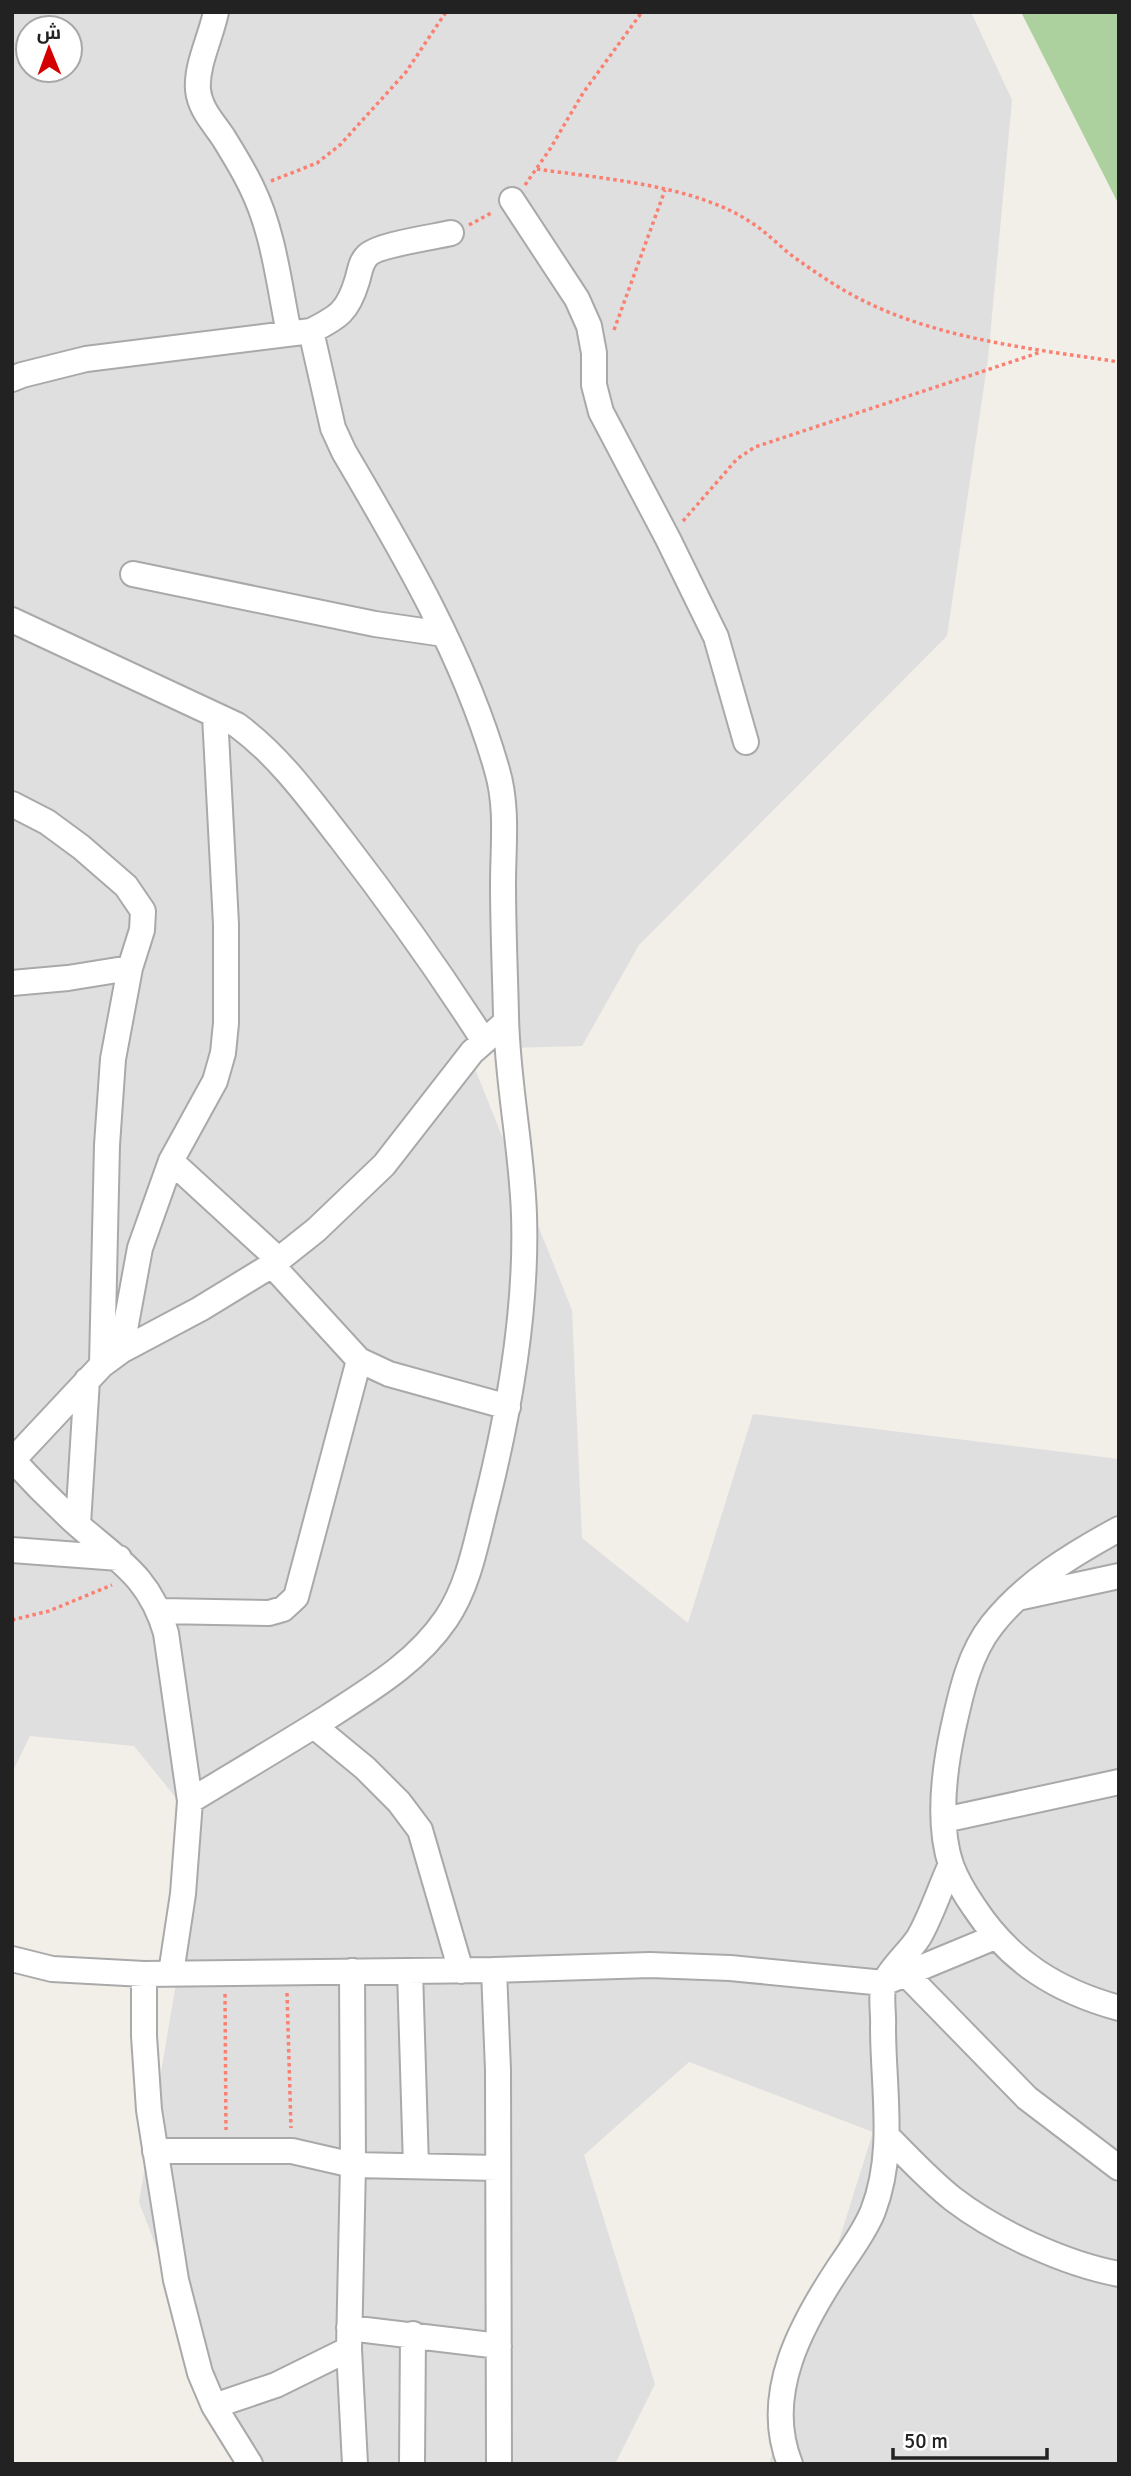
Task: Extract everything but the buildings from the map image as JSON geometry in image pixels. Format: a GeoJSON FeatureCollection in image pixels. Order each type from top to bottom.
{"type":"FeatureCollection","features":[{"type":"Feature","properties":{"kind":"street"},"geometry":{"type":"LineString","coordinates":[[190,1801],[314,1726],[401,1667],[421,1650],[447,1618],[460,1593],[472,1557],[508,1407],[520,1307],[524,1215],[506,1022],[503,884],[505,817],[497,769],[479,713],[444,634],[344,452],[300,332],[253,188],[200,100],[200,70],[216,12]]}},
{"type":"Feature","properties":{"kind":"street"},"geometry":{"type":"LineString","coordinates":[[512,200],[577,299],[589,326],[594,353],[594,385],[601,412],[716,637],[746,741]]}},
{"type":"Feature","properties":{"kind":"street"},"geometry":{"type":"LineString","coordinates":[[12,379],[86,359],[300,332],[335,319],[349,304],[361,265],[367,255],[383,247],[451,233]]}},
{"type":"Feature","properties":{"kind":"street"},"geometry":{"type":"LineString","coordinates":[[133,574],[375,624],[444,634]]}},
{"type":"Feature","properties":{"kind":"street"},"geometry":{"type":"LineString","coordinates":[[12,620],[237,725],[255,739],[294,779],[415,935],[484,1041]]}},
{"type":"Feature","properties":{"kind":"street"},"geometry":{"type":"LineString","coordinates":[[78,1524],[104,1365],[140,1248],[171,1161],[215,1080],[223,1053],[226,1023],[226,924],[215,715]]}},
{"type":"Feature","properties":{"kind":"street"},"geometry":{"type":"LineString","coordinates":[[12,804],[47,822],[81,847],[126,886],[143,911],[143,923],[130,968],[113,1059],[104,1365]]}},
{"type":"Feature","properties":{"kind":"street"},"geometry":{"type":"LineString","coordinates":[[12,983],[68,978],[130,968]]}},
{"type":"Feature","properties":{"kind":"street"},"geometry":{"type":"LineString","coordinates":[[171,1973],[183,1894],[190,1801],[166,1633],[160,1611],[144,1584],[127,1566],[15,1466],[104,1365],[275,1263],[316,1230],[384,1165],[460,1067],[506,1022]]}},
{"type":"Feature","properties":{"kind":"street"},"geometry":{"type":"LineString","coordinates":[[171,1161],[275,1263],[359,1360],[389,1374],[508,1407]]}},
{"type":"Feature","properties":{"kind":"street"},"geometry":{"type":"LineString","coordinates":[[160,1611],[269,1613],[283,1609],[296,1597],[359,1360]]}},
{"type":"Feature","properties":{"kind":"street"},"geometry":{"type":"LineString","coordinates":[[1119,1529],[1054,1568],[1018,1598],[992,1626],[967,1672],[951,1737],[944,1820],[951,1864],[964,1892],[995,1937],[1045,1978],[1072,1992],[1119,2008]]}},
{"type":"Feature","properties":{"kind":"street"},"geometry":{"type":"LineString","coordinates":[[12,1550],[127,1566]]}},
{"type":"Feature","properties":{"kind":"street"},"geometry":{"type":"LineString","coordinates":[[1018,1598],[1119,1576]]}},
{"type":"Feature","properties":{"kind":"street"},"geometry":{"type":"LineString","coordinates":[[314,1726],[365,1768],[399,1802],[420,1830],[461,1970]]}},
{"type":"Feature","properties":{"kind":"street"},"geometry":{"type":"LineString","coordinates":[[944,1820],[1119,1782]]}},
{"type":"Feature","properties":{"kind":"street"},"geometry":{"type":"LineString","coordinates":[[790,2464],[782,2440],[780,2416],[784,2377],[789,2360],[815,2309],[872,2214],[884,2174],[887,2136],[883,2072],[895,1979],[918,1938],[951,1864]]}},
{"type":"Feature","properties":{"kind":"street"},"geometry":{"type":"LineString","coordinates":[[12,1959],[52,1969],[144,1974],[494,1970],[650,1965],[895,1979],[995,1937]]}},
{"type":"Feature","properties":{"kind":"street"},"geometry":{"type":"LineString","coordinates":[[494,1970],[498,2070],[499,2464]]}},
{"type":"Feature","properties":{"kind":"street"},"geometry":{"type":"LineString","coordinates":[[352,1971],[353,2165],[349,2339],[355,2464]]}},
{"type":"Feature","properties":{"kind":"street"},"geometry":{"type":"LineString","coordinates":[[410,1971],[416,2166]]}},
{"type":"Feature","properties":{"kind":"street"},"geometry":{"type":"LineString","coordinates":[[144,1974],[145,2066],[155,2151],[176,2280],[200,2373],[214,2406],[250,2464]]}},
{"type":"Feature","properties":{"kind":"street"},"geometry":{"type":"LineString","coordinates":[[895,1979],[1027,2098],[1119,2168]]}},
{"type":"Feature","properties":{"kind":"street"},"geometry":{"type":"LineString","coordinates":[[887,2136],[938,2186],[996,2225],[1067,2258],[1119,2274]]}},
{"type":"Feature","properties":{"kind":"street"},"geometry":{"type":"LineString","coordinates":[[155,2151],[292,2151],[353,2165],[498,2168]]}},
{"type":"Feature","properties":{"kind":"street"},"geometry":{"type":"LineString","coordinates":[[214,2406],[268,2388],[349,2339],[413,2334],[499,2346]]}},
{"type":"Feature","properties":{"kind":"street"},"geometry":{"type":"LineString","coordinates":[[412,2464],[413,2334]]}},
{"type":"Feature","properties":{"kind":"path"},"geometry":{"type":"LineString","coordinates":[[253,188],[317,163],[341,145],[406,72],[446,12]]}},
{"type":"Feature","properties":{"kind":"path"},"geometry":{"type":"LineString","coordinates":[[451,233],[482,219],[512,200],[537,169],[583,93],[642,12]]}},
{"type":"Feature","properties":{"kind":"path"},"geometry":{"type":"LineString","coordinates":[[537,169],[638,184],[703,199],[752,222],[798,260],[865,302],[919,323],[1000,343],[1119,362]]}},
{"type":"Feature","properties":{"kind":"path"},"geometry":{"type":"LineString","coordinates":[[612,333],[665,190]]}},
{"type":"Feature","properties":{"kind":"path"},"geometry":{"type":"LineString","coordinates":[[668,539],[737,459],[755,447],[1044,350]]}},
{"type":"Feature","properties":{"kind":"path"},"geometry":{"type":"LineString","coordinates":[[12,1620],[69,1603],[127,1566]]}},
{"type":"Feature","properties":{"kind":"path"},"geometry":{"type":"LineString","coordinates":[[286,1972],[292,2151]]}},
{"type":"Feature","properties":{"kind":"path"},"geometry":{"type":"LineString","coordinates":[[225,1973],[226,2150]]}},
{"type":"Feature","properties":{"kind":"shaded area"},"geometry":{"type":"Polygon","coordinates":[[[12,12],[971,12],[1012,100],[988,359],[947,636],[639,945],[582,1046],[467,1049],[572,1310],[582,1538],[688,1623],[753,1414],[1119,1459],[1119,2464],[769,2464],[873,2132],[689,2062],[584,2155],[655,2384],[615,2464],[239,2464],[139,2202],[202,1830],[134,1746],[30,1736],[12,1773],[12,12]]]}},
{"type":"Feature","properties":{"kind":"green space"},"geometry":{"type":"Polygon","coordinates":[[[1021,12],[1119,12],[1119,205],[1021,12]]]}}]}
